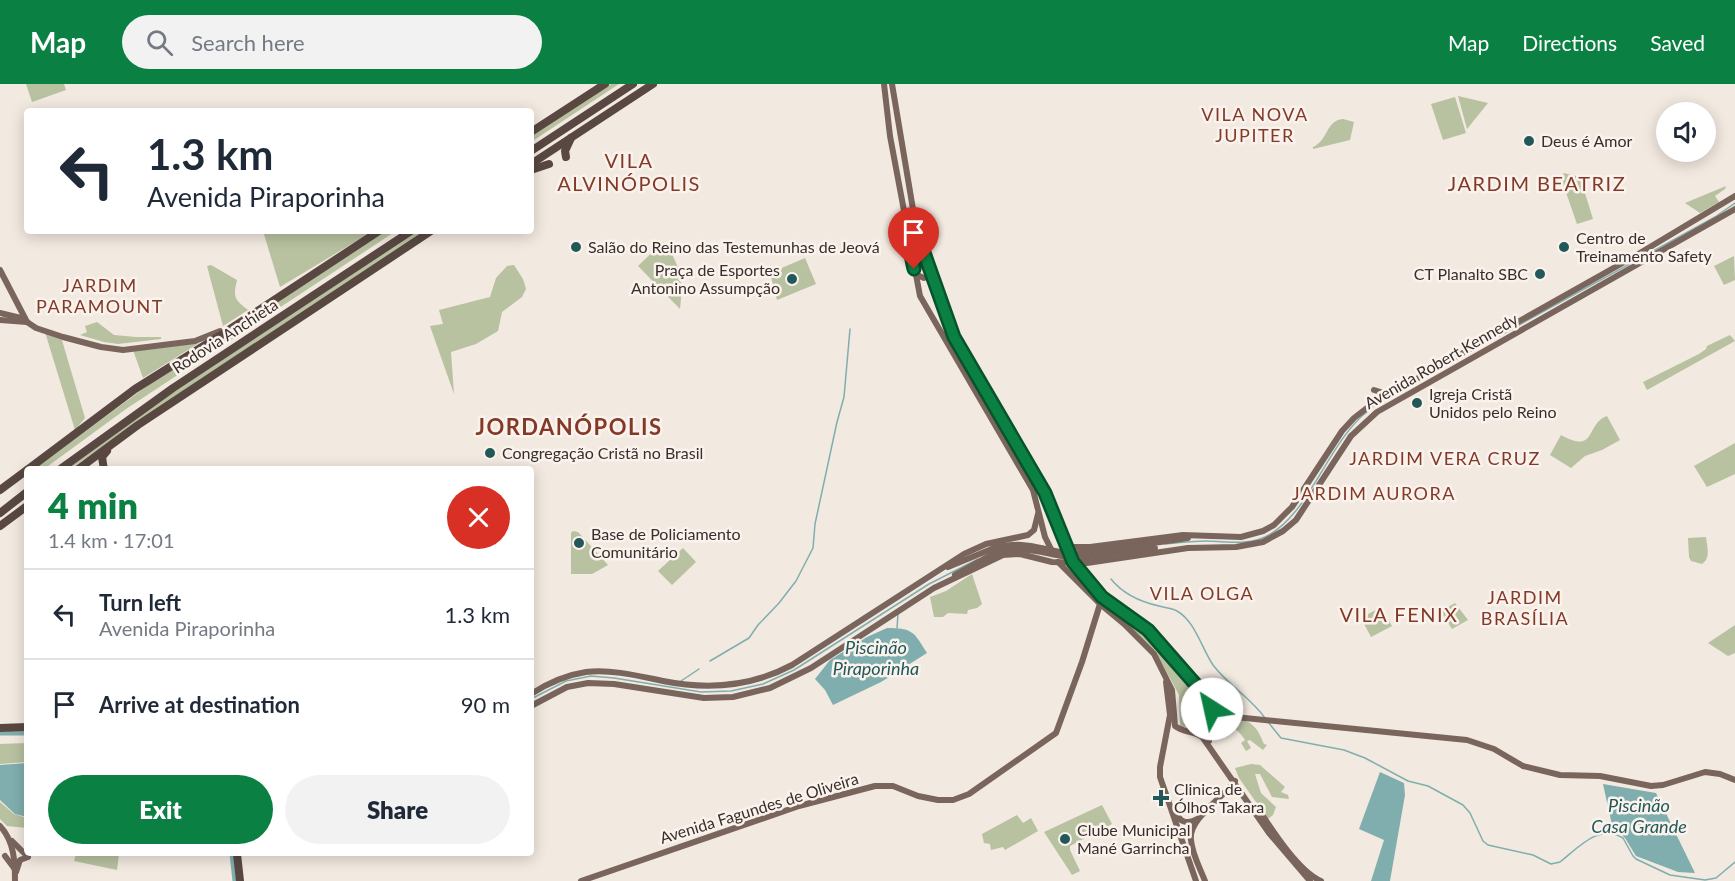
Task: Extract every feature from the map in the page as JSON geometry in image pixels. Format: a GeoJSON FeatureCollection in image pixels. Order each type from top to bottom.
{"type":"FeatureCollection","features":[{"type":"Feature","properties":{"kind":"highway"},"geometry":{"type":"LineString","coordinates":[[534,130],[605,84]]}},
{"type":"Feature","properties":{"kind":"highway"},"geometry":{"type":"LineString","coordinates":[[534,144],[626,84]]}},
{"type":"Feature","properties":{"kind":"highway"},"geometry":{"type":"LineString","coordinates":[[534,149],[633,84]]}},
{"type":"Feature","properties":{"kind":"highway"},"geometry":{"type":"LineString","coordinates":[[534,165],[653,84]]}},
{"type":"Feature","properties":{"kind":"highway"},"geometry":{"type":"LineString","coordinates":[[534,164],[580,119]]}},
{"type":"Feature","properties":{"kind":"highway"},"geometry":{"type":"LineString","coordinates":[[566,157],[565,151],[572,137]]}},
{"type":"Feature","properties":{"kind":"highway"},"geometry":{"type":"LineString","coordinates":[[534,166],[549,164]]}},
{"type":"Feature","properties":{"kind":"highway"},"geometry":{"type":"LineString","coordinates":[[32,466],[84,427],[87,418],[100,416],[135,389],[374,234]]}},
{"type":"Feature","properties":{"kind":"highway","name":"Rodovia Anchieta"},"geometry":{"type":"LineString","coordinates":[[57,466],[130,412],[398,234]]}},
{"type":"Feature","properties":{"kind":"highway","name":"Rodovia Anchieta"},"geometry":{"type":"LineString","coordinates":[[65,466],[173,388],[406,234]]}},
{"type":"Feature","properties":{"kind":"highway"},"geometry":{"type":"LineString","coordinates":[[83,466],[130,431],[426,234]]}},
{"type":"Feature","properties":{"kind":"highway"},"geometry":{"type":"LineString","coordinates":[[103,466],[103,455],[130,431]]}},
{"type":"Feature","properties":{"kind":"highway"},"geometry":{"type":"LineString","coordinates":[[0,490],[24,472]]}},
{"type":"Feature","properties":{"kind":"highway"},"geometry":{"type":"LineString","coordinates":[[0,508],[24,492]]}},
{"type":"Feature","properties":{"kind":"highway"},"geometry":{"type":"LineString","coordinates":[[0,513],[24,493]]}},
{"type":"Feature","properties":{"kind":"highway"},"geometry":{"type":"LineString","coordinates":[[0,526],[24,508]]}},
{"type":"Feature","properties":{"kind":"highway"},"geometry":{"type":"LineString","coordinates":[[0,728],[24,727]]}},
{"type":"Feature","properties":{"kind":"highway"},"geometry":{"type":"LineString","coordinates":[[237,856],[240,881]]}},
{"type":"Feature","properties":{"kind":"main road"},"geometry":{"type":"LineString","coordinates":[[884,84],[891,136],[920,296],[1029,485],[1038,508],[1045,537],[1059,563],[1149,649],[1160,665],[1173,696],[1175,725],[1178,729],[1195,732],[1203,738],[1305,870],[1321,881]]}},
{"type":"Feature","properties":{"kind":"main road"},"geometry":{"type":"LineString","coordinates":[[892,84],[917,233],[948,322],[962,354],[1045,493],[1073,562],[1102,597],[1148,630],[1211,702],[1222,711],[1235,717]]}},
{"type":"Feature","properties":{"kind":"main road","name":"Avenida Robert Kennedy"},"geometry":{"type":"LineString","coordinates":[[1066,547],[1183,535],[1249,536],[1263,531],[1274,525],[1292,507],[1347,424],[1372,404],[1635,256],[1735,196]]}},
{"type":"Feature","properties":{"kind":"main road","name":"Avenida Robert Kennedy"},"geometry":{"type":"LineString","coordinates":[[1023,549],[1047,561],[1089,562],[1188,548],[1255,544],[1270,539],[1289,526],[1302,512],[1351,436],[1377,412],[1735,209]]}},
{"type":"Feature","properties":{"kind":"main road"},"geometry":{"type":"LineString","coordinates":[[910,247],[917,233]]}},
{"type":"Feature","properties":{"kind":"main road"},"geometry":{"type":"LineString","coordinates":[[0,270],[26,321]]}},
{"type":"Feature","properties":{"kind":"main road"},"geometry":{"type":"LineString","coordinates":[[915,274],[924,278],[931,273]]}},
{"type":"Feature","properties":{"kind":"main road"},"geometry":{"type":"LineString","coordinates":[[11,292],[13,302],[11,308]]}},
{"type":"Feature","properties":{"kind":"main road"},"geometry":{"type":"LineString","coordinates":[[1,315],[15,306],[20,309]]}},
{"type":"Feature","properties":{"kind":"main road"},"geometry":{"type":"LineString","coordinates":[[932,318],[934,311],[941,310],[948,322]]}},
{"type":"Feature","properties":{"kind":"main road"},"geometry":{"type":"LineString","coordinates":[[1,315],[26,321],[36,328],[63,337],[118,350],[195,341],[242,321]]}},
{"type":"Feature","properties":{"kind":"main road"},"geometry":{"type":"LineString","coordinates":[[206,329],[214,331],[231,326]]}},
{"type":"Feature","properties":{"kind":"main road"},"geometry":{"type":"LineString","coordinates":[[1374,390],[1387,394]]}},
{"type":"Feature","properties":{"kind":"main road"},"geometry":{"type":"LineString","coordinates":[[1037,558],[1029,547],[1038,508]]}},
{"type":"Feature","properties":{"kind":"main road"},"geometry":{"type":"LineString","coordinates":[[937,573],[979,546],[1018,538],[1032,532]]}},
{"type":"Feature","properties":{"kind":"main road"},"geometry":{"type":"LineString","coordinates":[[534,704],[567,687],[592,682],[620,684],[695,698],[747,694],[770,688],[794,677],[985,556],[1010,549],[1032,549],[1065,557],[1085,558],[1213,536]]}},
{"type":"Feature","properties":{"kind":"main road"},"geometry":{"type":"LineString","coordinates":[[934,588],[998,557],[1023,549],[1018,538]]}},
{"type":"Feature","properties":{"kind":"main road"},"geometry":{"type":"LineString","coordinates":[[534,692],[561,678],[588,672],[606,671],[679,684],[714,687],[760,679],[792,665],[937,573],[984,551],[1013,544],[1074,553],[1177,543],[1218,547]]}},
{"type":"Feature","properties":{"kind":"main road"},"geometry":{"type":"LineString","coordinates":[[1083,576],[1083,567],[1089,562],[1090,546]]}},
{"type":"Feature","properties":{"kind":"main road","name":"Avenida Fagundes de Oliveira"},"geometry":{"type":"LineString","coordinates":[[581,881],[799,806],[875,786],[893,786],[918,796],[938,800],[953,800],[965,796],[1055,734],[1100,604]]}},
{"type":"Feature","properties":{"kind":"main road"},"geometry":{"type":"LineString","coordinates":[[1097,618],[1109,611]]}},
{"type":"Feature","properties":{"kind":"main road"},"geometry":{"type":"LineString","coordinates":[[1160,665],[1169,660],[1178,664]]}},
{"type":"Feature","properties":{"kind":"main road"},"geometry":{"type":"LineString","coordinates":[[1165,675],[1170,707],[1160,774],[1196,881]]}},
{"type":"Feature","properties":{"kind":"main road"},"geometry":{"type":"LineString","coordinates":[[1211,702],[1212,711],[1205,732],[1207,738],[1269,833],[1310,881]]}},
{"type":"Feature","properties":{"kind":"main road"},"geometry":{"type":"LineString","coordinates":[[1186,731],[1209,720],[1235,717],[1467,740],[1494,749],[1522,766],[1560,775],[1600,776],[1651,786],[1664,785],[1707,772],[1735,780]]}},
{"type":"Feature","properties":{"kind":"main road"},"geometry":{"type":"LineString","coordinates":[[1167,800],[1182,821],[1192,822],[1200,817],[1235,781]]}},
{"type":"Feature","properties":{"kind":"main road"},"geometry":{"type":"LineString","coordinates":[[1200,817],[1192,831],[1191,840],[1205,881]]}},
{"type":"Feature","properties":{"kind":"main road"},"geometry":{"type":"LineString","coordinates":[[0,826],[24,853]]}},
{"type":"Feature","properties":{"kind":"main road"},"geometry":{"type":"LineString","coordinates":[[9,838],[14,855],[15,880]]}},
{"type":"Feature","properties":{"kind":"main road"},"geometry":{"type":"LineString","coordinates":[[3,857],[14,855]]}},
{"type":"Feature","properties":{"kind":"main road"},"geometry":{"type":"LineString","coordinates":[[15,880],[20,860],[27,856]]}},
{"type":"Feature","properties":{"kind":"main road"},"geometry":{"type":"LineString","coordinates":[[3,857],[15,870]]}},
{"type":"Feature","properties":{"kind":"green space"},"geometry":{"type":"Polygon","coordinates":[[[26,84],[64,84],[66,90],[32,102],[26,84]]]}},
{"type":"Feature","properties":{"kind":"green space"},"geometry":{"type":"Polygon","coordinates":[[[611,84],[619,84],[534,140],[534,134],[611,84]]]}},
{"type":"Feature","properties":{"kind":"green space"},"geometry":{"type":"Polygon","coordinates":[[[1458,96],[1488,103],[1467,129],[1458,96]]]}},
{"type":"Feature","properties":{"kind":"green space"},"geometry":{"type":"Polygon","coordinates":[[[1455,97],[1466,133],[1443,140],[1431,104],[1455,97]]]}},
{"type":"Feature","properties":{"kind":"green space"},"geometry":{"type":"Polygon","coordinates":[[[1343,119],[1354,122],[1350,140],[1313,149],[1333,123],[1343,119]]]}},
{"type":"Feature","properties":{"kind":"green space"},"geometry":{"type":"Polygon","coordinates":[[[1564,173],[1580,177],[1593,219],[1577,224],[1561,178],[1564,173]]]}},
{"type":"Feature","properties":{"kind":"green space"},"geometry":{"type":"Polygon","coordinates":[[[1726,186],[1715,196],[1719,202],[1700,213],[1685,203],[1726,186]]]}},
{"type":"Feature","properties":{"kind":"green space"},"geometry":{"type":"Polygon","coordinates":[[[264,234],[368,234],[280,287],[264,234]]]}},
{"type":"Feature","properties":{"kind":"green space"},"geometry":{"type":"Polygon","coordinates":[[[379,234],[391,234],[126,409],[48,466],[38,466],[170,369],[379,234]]]}},
{"type":"Feature","properties":{"kind":"green space"},"geometry":{"type":"Polygon","coordinates":[[[412,234],[419,234],[202,378],[74,466],[68,466],[123,425],[412,234]]]}},
{"type":"Feature","properties":{"kind":"green space"},"geometry":{"type":"Polygon","coordinates":[[[663,242],[677,266],[681,291],[680,309],[638,266],[663,242]]]}},
{"type":"Feature","properties":{"kind":"green space"},"geometry":{"type":"Polygon","coordinates":[[[1734,256],[1735,280],[1724,285],[1714,266],[1734,256]]]}},
{"type":"Feature","properties":{"kind":"green space","name":"Praça de Esportes Antonino Assumpção"},"geometry":{"type":"Polygon","coordinates":[[[805,258],[816,284],[777,300],[770,273],[805,258]]]}},
{"type":"Feature","properties":{"kind":"green space"},"geometry":{"type":"Polygon","coordinates":[[[211,265],[237,280],[236,297],[248,310],[223,326],[207,266],[211,265]]]}},
{"type":"Feature","properties":{"kind":"green space"},"geometry":{"type":"Polygon","coordinates":[[[514,265],[526,289],[522,297],[502,312],[498,331],[476,344],[451,352],[454,394],[430,326],[443,324],[439,310],[490,297],[496,278],[507,266],[514,265]]]}},
{"type":"Feature","properties":{"kind":"green space"},"geometry":{"type":"Polygon","coordinates":[[[97,322],[114,335],[161,337],[161,339],[118,344],[80,335],[87,332],[85,326],[97,322]]]}},
{"type":"Feature","properties":{"kind":"green space"},"geometry":{"type":"Polygon","coordinates":[[[45,332],[61,337],[85,418],[75,430],[45,332]]]}},
{"type":"Feature","properties":{"kind":"green space"},"geometry":{"type":"Polygon","coordinates":[[[1730,335],[1735,341],[1647,390],[1643,382],[1699,354],[1707,346],[1730,335]]]}},
{"type":"Feature","properties":{"kind":"green space"},"geometry":{"type":"Polygon","coordinates":[[[199,343],[143,378],[133,350],[199,343]]]}},
{"type":"Feature","properties":{"kind":"green space"},"geometry":{"type":"Polygon","coordinates":[[[1607,416],[1620,440],[1585,456],[1571,468],[1550,455],[1561,435],[1580,442],[1586,440],[1600,420],[1607,416]]]}},
{"type":"Feature","properties":{"kind":"green space"},"geometry":{"type":"Polygon","coordinates":[[[1735,443],[1735,474],[1707,487],[1694,466],[1735,443]]]}},
{"type":"Feature","properties":{"kind":"green space"},"geometry":{"type":"Polygon","coordinates":[[[578,532],[608,565],[592,574],[571,574],[571,533],[578,532]]]}},
{"type":"Feature","properties":{"kind":"green space"},"geometry":{"type":"Polygon","coordinates":[[[1706,537],[1707,559],[1702,564],[1691,561],[1688,538],[1706,537]]]}},
{"type":"Feature","properties":{"kind":"green space"},"geometry":{"type":"Polygon","coordinates":[[[683,548],[696,562],[672,585],[658,571],[683,548]]]}},
{"type":"Feature","properties":{"kind":"green space"},"geometry":{"type":"Polygon","coordinates":[[[972,574],[982,604],[968,610],[967,614],[948,613],[943,617],[934,617],[930,597],[946,591],[972,574]]]}},
{"type":"Feature","properties":{"kind":"green space"},"geometry":{"type":"Polygon","coordinates":[[[1455,603],[1468,620],[1452,629],[1441,611],[1455,603]]]}},
{"type":"Feature","properties":{"kind":"green space"},"geometry":{"type":"Polygon","coordinates":[[[1381,607],[1392,626],[1371,637],[1361,618],[1381,607]]]}},
{"type":"Feature","properties":{"kind":"green space"},"geometry":{"type":"Polygon","coordinates":[[[1119,613],[1128,616],[1140,625],[1166,652],[1209,705],[1208,717],[1191,726],[1180,726],[1179,695],[1157,654],[1118,616],[1119,613]]]}},
{"type":"Feature","properties":{"kind":"green space"},"geometry":{"type":"Polygon","coordinates":[[[1735,625],[1735,653],[1728,656],[1708,643],[1735,625]]]}},
{"type":"Feature","properties":{"kind":"green space"},"geometry":{"type":"Polygon","coordinates":[[[1233,718],[1253,725],[1264,744],[1267,745],[1263,750],[1250,740],[1247,741],[1251,748],[1246,751],[1241,743],[1245,740],[1243,737],[1227,725],[1233,718]]]}},
{"type":"Feature","properties":{"kind":"green space"},"geometry":{"type":"Polygon","coordinates":[[[24,743],[24,762],[0,764],[0,744],[24,743]]]}},
{"type":"Feature","properties":{"kind":"green space"},"geometry":{"type":"Polygon","coordinates":[[[1251,764],[1260,765],[1285,787],[1281,792],[1288,795],[1289,799],[1272,797],[1260,774],[1255,774],[1261,793],[1276,807],[1273,815],[1268,819],[1239,778],[1235,768],[1251,764]]]}},
{"type":"Feature","properties":{"kind":"green space"},"geometry":{"type":"Polygon","coordinates":[[[0,802],[14,814],[24,817],[24,828],[7,826],[0,819],[0,802]]]}},
{"type":"Feature","properties":{"kind":"green space","name":"Clube Municipal Mané Garrincha"},"geometry":{"type":"Polygon","coordinates":[[[1102,805],[1112,824],[1070,846],[1080,871],[1072,875],[1044,832],[1102,805]]]}},
{"type":"Feature","properties":{"kind":"green space"},"geometry":{"type":"Polygon","coordinates":[[[1017,815],[1023,823],[1031,818],[1038,831],[1005,850],[1003,847],[991,850],[990,844],[984,843],[982,834],[1017,815]]]}},
{"type":"Feature","properties":{"kind":"green space"},"geometry":{"type":"Polygon","coordinates":[[[75,856],[119,856],[117,870],[74,861],[75,856]]]}},
{"type":"Feature","properties":{"kind":"water","name":"Piscinão Piraporinha"},"geometry":{"type":"Polygon","coordinates":[[[887,628],[908,630],[919,640],[927,653],[881,682],[833,705],[825,690],[815,679],[830,660],[867,637],[887,628]]]}},
{"type":"Feature","properties":{"kind":"water"},"geometry":{"type":"Polygon","coordinates":[[[24,763],[24,816],[15,814],[0,800],[0,765],[24,763]]]}},
{"type":"Feature","properties":{"kind":"water"},"geometry":{"type":"Polygon","coordinates":[[[1380,772],[1404,783],[1405,795],[1390,881],[1371,881],[1384,840],[1359,829],[1380,772]]]}},
{"type":"Feature","properties":{"kind":"water","name":"Piscinão Casa Grande"},"geometry":{"type":"Polygon","coordinates":[[[1603,784],[1656,793],[1695,873],[1678,872],[1636,856],[1625,838],[1612,825],[1603,784]]]}},
{"type":"Feature","properties":{"kind":"waterway"},"geometry":{"type":"LineString","coordinates":[[1499,336],[1715,217],[1735,203]]}},
{"type":"Feature","properties":{"kind":"waterway"},"geometry":{"type":"LineString","coordinates":[[710,661],[749,638],[796,581],[813,548],[815,524],[844,397],[850,329]]}},
{"type":"Feature","properties":{"kind":"waterway"},"geometry":{"type":"LineString","coordinates":[[1165,544],[1201,541],[1247,542],[1260,539],[1277,530],[1304,499],[1340,442],[1368,411]]}},
{"type":"Feature","properties":{"kind":"waterway"},"geometry":{"type":"LineString","coordinates":[[534,697],[566,681],[591,676],[701,692],[731,691],[763,684],[794,670],[929,584],[978,559]]}},
{"type":"Feature","properties":{"kind":"waterway"},"geometry":{"type":"LineString","coordinates":[[1111,579],[1133,597],[1175,610],[1189,621],[1213,665],[1265,718]]}},
{"type":"Feature","properties":{"kind":"waterway"},"geometry":{"type":"LineString","coordinates":[[897,628],[898,614]]}},
{"type":"Feature","properties":{"kind":"waterway"},"geometry":{"type":"LineString","coordinates":[[681,681],[699,669]]}},
{"type":"Feature","properties":{"kind":"waterway"},"geometry":{"type":"LineString","coordinates":[[1268,722],[1281,738],[1344,750],[1365,758],[1408,781],[1428,786],[1463,805],[1470,813],[1483,841],[1488,845],[1533,855],[1551,864],[1560,862],[1589,839],[1606,833],[1623,838],[1636,859],[1670,875],[1705,880],[1716,878],[1735,862]]}},
{"type":"Feature","properties":{"kind":"waterway"},"geometry":{"type":"LineString","coordinates":[[0,733],[24,733]]}},
{"type":"Feature","properties":{"kind":"waterway"},"geometry":{"type":"LineString","coordinates":[[232,856],[235,881]]}},
{"type":"Feature","properties":{"kind":"place","name":"Deus é Amor"},"geometry":{"type":"Point","coordinates":[1529,141]}},
{"type":"Feature","properties":{"kind":"place","name":"Salão do Reino das Testemunhas de Jeová"},"geometry":{"type":"Point","coordinates":[576,247]}},
{"type":"Feature","properties":{"kind":"place","name":"Centro de Treinamento Safety"},"geometry":{"type":"Point","coordinates":[1564,247]}},
{"type":"Feature","properties":{"kind":"place","name":"CT Planalto SBC"},"geometry":{"type":"Point","coordinates":[1540,274]}},
{"type":"Feature","properties":{"kind":"place","name":"Praça de Esportes Antonino Assumpção"},"geometry":{"type":"Point","coordinates":[792,279]}},
{"type":"Feature","properties":{"kind":"place","name":"Igreja Cristã Unidos pelo Reino"},"geometry":{"type":"Point","coordinates":[1417,403]}},
{"type":"Feature","properties":{"kind":"place","name":"Congregação Cristã no Brasil"},"geometry":{"type":"Point","coordinates":[490,453]}},
{"type":"Feature","properties":{"kind":"place","name":"Base de Policiamento Comunitário"},"geometry":{"type":"Point","coordinates":[579,543]}},
{"type":"Feature","properties":{"kind":"place","name":"Clinica de Ólhos Takara"},"geometry":{"type":"Point","coordinates":[1161,798]}},
{"type":"Feature","properties":{"kind":"place","name":"Clube Municipal Mané Garrincha"},"geometry":{"type":"Point","coordinates":[1065,839]}},
{"type":"Feature","properties":{"kind":"district","name":"VILA NOVA JUPITER"},"geometry":{"type":"Point","coordinates":[1255,126]}},
{"type":"Feature","properties":{"kind":"district","name":"VILA ALVINÓPOLIS"},"geometry":{"type":"Point","coordinates":[629,172]}},
{"type":"Feature","properties":{"kind":"district","name":"JARDIM BEATRIZ"},"geometry":{"type":"Point","coordinates":[1537,184]}},
{"type":"Feature","properties":{"kind":"district","name":"JARDIM PARAMOUNT"},"geometry":{"type":"Point","coordinates":[100,296]}},
{"type":"Feature","properties":{"kind":"district","name":"JORDANÓPOLIS"},"geometry":{"type":"Point","coordinates":[569,427]}},
{"type":"Feature","properties":{"kind":"district","name":"JARDIM VERA CRUZ"},"geometry":{"type":"Point","coordinates":[1445,459]}},
{"type":"Feature","properties":{"kind":"district","name":"JARDIM AURORA"},"geometry":{"type":"Point","coordinates":[1374,494]}},
{"type":"Feature","properties":{"kind":"district","name":"VILA OLGA"},"geometry":{"type":"Point","coordinates":[1202,594]}},
{"type":"Feature","properties":{"kind":"district","name":"JARDIM BRASÍLIA"},"geometry":{"type":"Point","coordinates":[1525,608]}},
{"type":"Feature","properties":{"kind":"district","name":"VILA FENIX"},"geometry":{"type":"Point","coordinates":[1399,615]}},
{"type":"Feature","properties":{"kind":"route"},"geometry":{"type":"LineString","coordinates":[[914,269],[910,247],[917,233],[962,354],[1045,493],[1073,562],[1102,597],[1138,621],[1154,636],[1211,702],[1212,709]]}}]}
